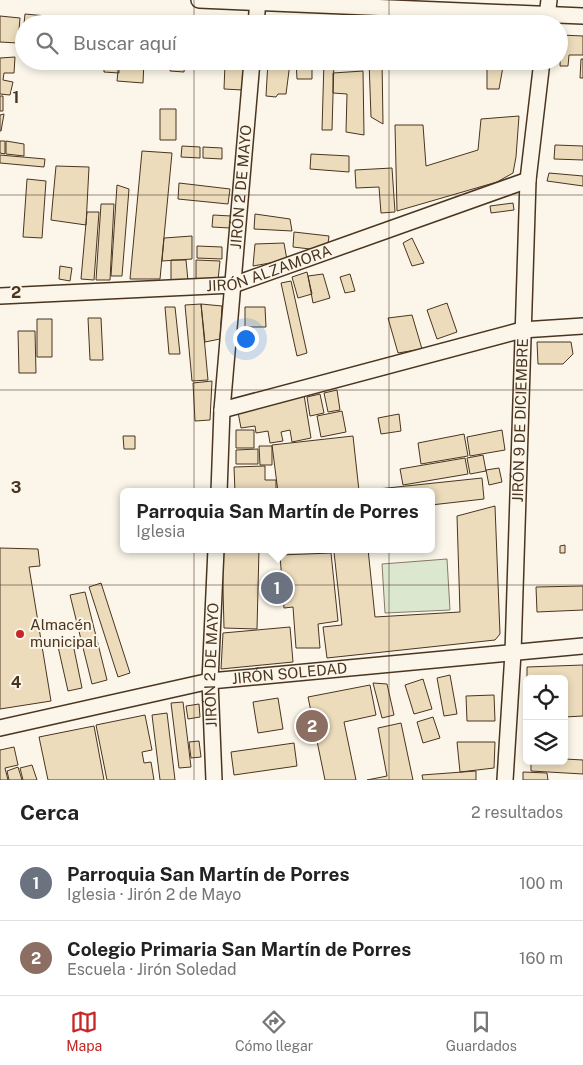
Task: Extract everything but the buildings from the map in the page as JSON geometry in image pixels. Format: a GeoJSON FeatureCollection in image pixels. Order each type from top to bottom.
{"type":"FeatureCollection","features":[{"type":"Feature","properties":{"kind":"street"},"geometry":{"type":"LineString","coordinates":[[199,0],[258,1],[470,15]]}},
{"type":"Feature","properties":{"kind":"street"},"geometry":{"type":"LineString","coordinates":[[547,15],[549,0]]}},
{"type":"Feature","properties":{"kind":"street"},"geometry":{"type":"LineString","coordinates":[[257,15],[258,1]]}},
{"type":"Feature","properties":{"kind":"street"},"geometry":{"type":"LineString","coordinates":[[568,18],[583,16]]}},
{"type":"Feature","properties":{"kind":"street","name":"JIRÓN 2 DE MAYO"},"geometry":{"type":"LineString","coordinates":[[218,488],[222,410],[251,70]]}},
{"type":"Feature","properties":{"kind":"street","name":"JIRÓN 9 DE DICIEMBRE"},"geometry":{"type":"LineString","coordinates":[[505,780],[514,653],[522,330],[528,180],[541,70]]}},
{"type":"Feature","properties":{"kind":"street","name":"JIRÓN ALZAMORA"},"geometry":{"type":"LineString","coordinates":[[0,296],[232,286],[528,180]]}},
{"type":"Feature","properties":{"kind":"street"},"geometry":{"type":"LineString","coordinates":[[222,410],[522,330],[583,326]]}},
{"type":"Feature","properties":{"kind":"street","name":"JIRÓN 2 DE MAYO"},"geometry":{"type":"LineString","coordinates":[[214,780],[210,681],[216,553]]}},
{"type":"Feature","properties":{"kind":"street","name":"JIRÓN SOLEDAD"},"geometry":{"type":"LineString","coordinates":[[0,728],[210,681],[583,646]]}},
{"type":"Feature","properties":{"kind":"green space"},"geometry":{"type":"Polygon","coordinates":[[[447,559],[450,610],[385,613],[382,564],[447,559]]]}},
{"type":"Feature","properties":{"kind":"place","name":"Parroquia San Martín de Porres"},"geometry":{"type":"Point","coordinates":[277,588]}},
{"type":"Feature","properties":{"kind":"place","name":"Almacén municipal"},"geometry":{"type":"Point","coordinates":[20,634]}},
{"type":"Feature","properties":{"kind":"place","name":"Colegio Primaria San Martín de Porres"},"geometry":{"type":"Point","coordinates":[312,726]}}]}
